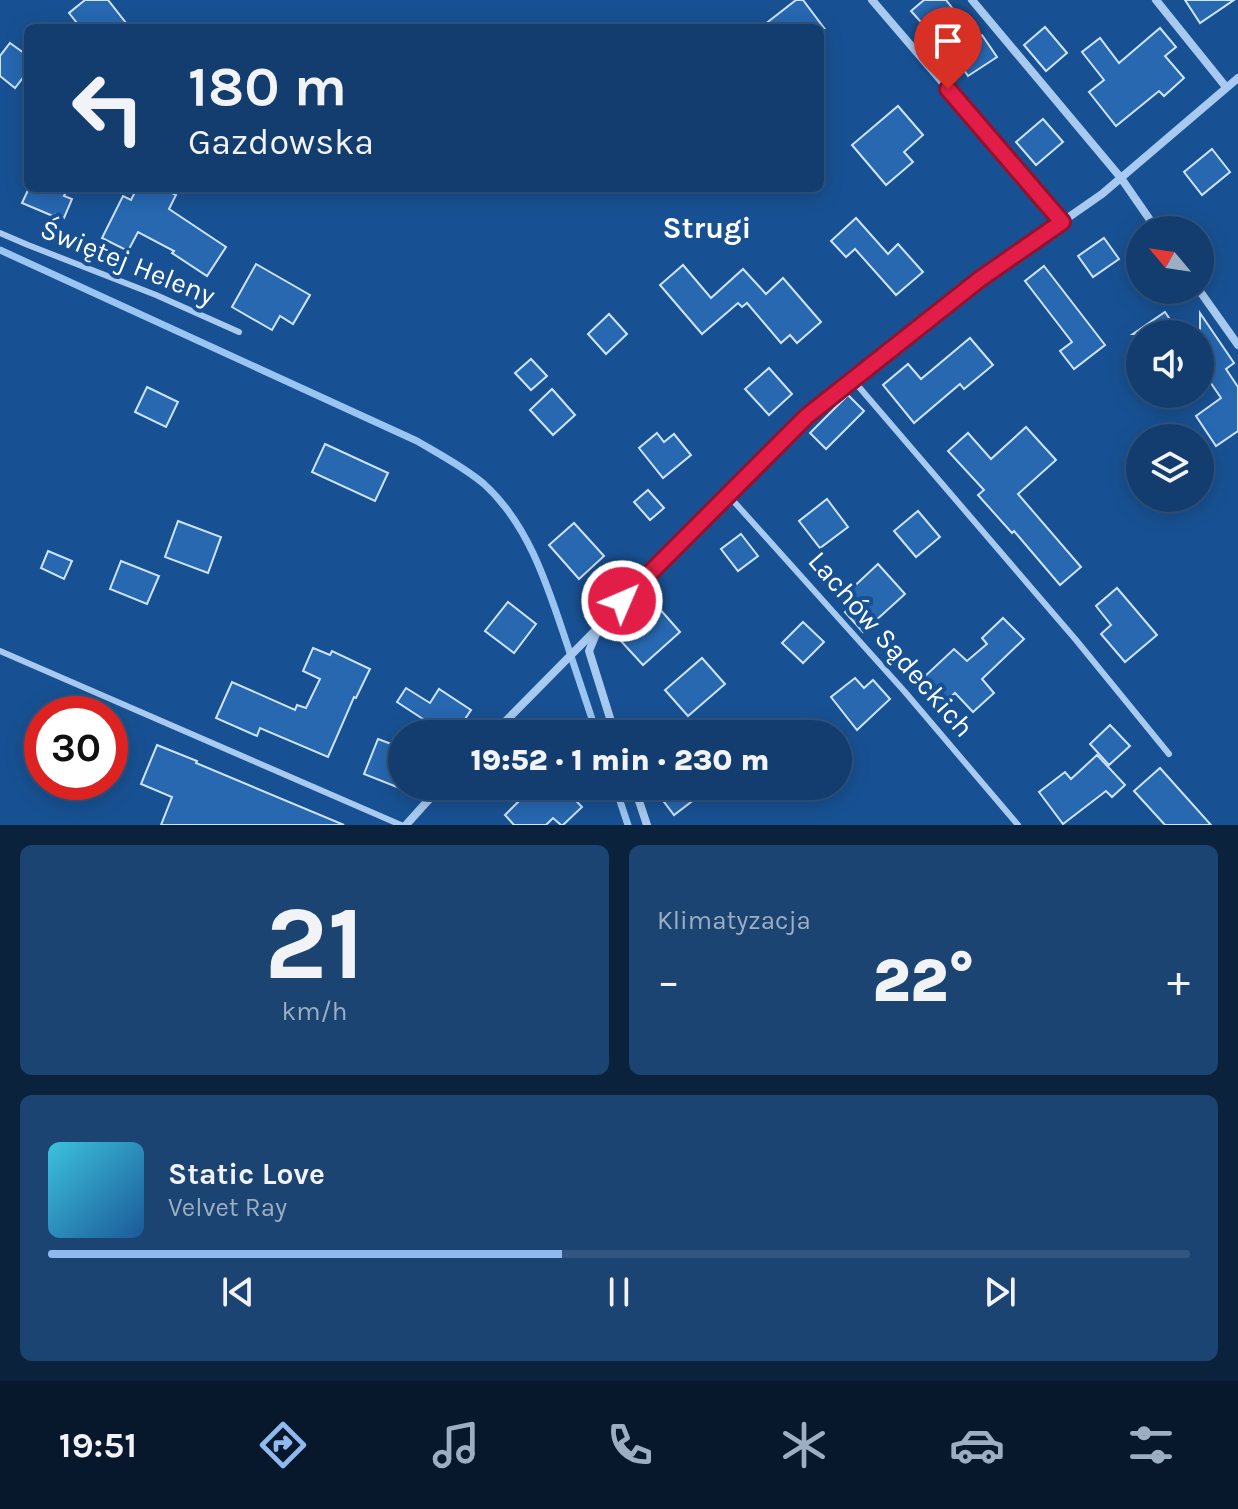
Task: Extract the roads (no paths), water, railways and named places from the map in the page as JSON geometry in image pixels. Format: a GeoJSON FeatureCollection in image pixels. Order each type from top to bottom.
{"type":"FeatureCollection","features":[{"type":"Feature","properties":{"kind":"street"},"geometry":{"type":"LineString","coordinates":[[872,0],[1062,222]]}},
{"type":"Feature","properties":{"kind":"street"},"geometry":{"type":"LineString","coordinates":[[972,0],[1121,178],[1147,216]]}},
{"type":"Feature","properties":{"kind":"street"},"geometry":{"type":"LineString","coordinates":[[1156,0],[1226,87]]}},
{"type":"Feature","properties":{"kind":"street"},"geometry":{"type":"LineString","coordinates":[[507,720],[807,416],[980,279],[1121,178],[1238,78]]}},
{"type":"Feature","properties":{"kind":"street"},"geometry":{"type":"LineString","coordinates":[[1209,304],[1238,345]]}},
{"type":"Feature","properties":{"kind":"street"},"geometry":{"type":"LineString","coordinates":[[601,623],[589,651],[611,720]]}},
{"type":"Feature","properties":{"kind":"street"},"geometry":{"type":"LineString","coordinates":[[403,825],[427,800]]}},
{"type":"Feature","properties":{"kind":"street"},"geometry":{"type":"LineString","coordinates":[[639,800],[647,825]]}},
{"type":"Feature","properties":{"kind":"lane","name":"Świętej Heleny"},"geometry":{"type":"LineString","coordinates":[[0,233],[156,295],[239,332]]}},
{"type":"Feature","properties":{"kind":"lane"},"geometry":{"type":"LineString","coordinates":[[853,380],[1076,640],[1169,754]]}},
{"type":"Feature","properties":{"kind":"lane","name":"Lachów Sądeckich"},"geometry":{"type":"LineString","coordinates":[[728,495],[905,692],[1018,825]]}},
{"type":"Feature","properties":{"kind":"lane"},"geometry":{"type":"LineString","coordinates":[[0,651],[403,825]]}},
{"type":"Feature","properties":{"kind":"waterway"},"geometry":{"type":"LineString","coordinates":[[0,250],[417,441],[484,484],[512,516],[533,554],[550,594],[592,720]]}},
{"type":"Feature","properties":{"kind":"waterway"},"geometry":{"type":"LineString","coordinates":[[620,800],[628,825]]}},
{"type":"Feature","properties":{"kind":"district","name":"Strugi"},"geometry":{"type":"Point","coordinates":[707,228]}}]}
